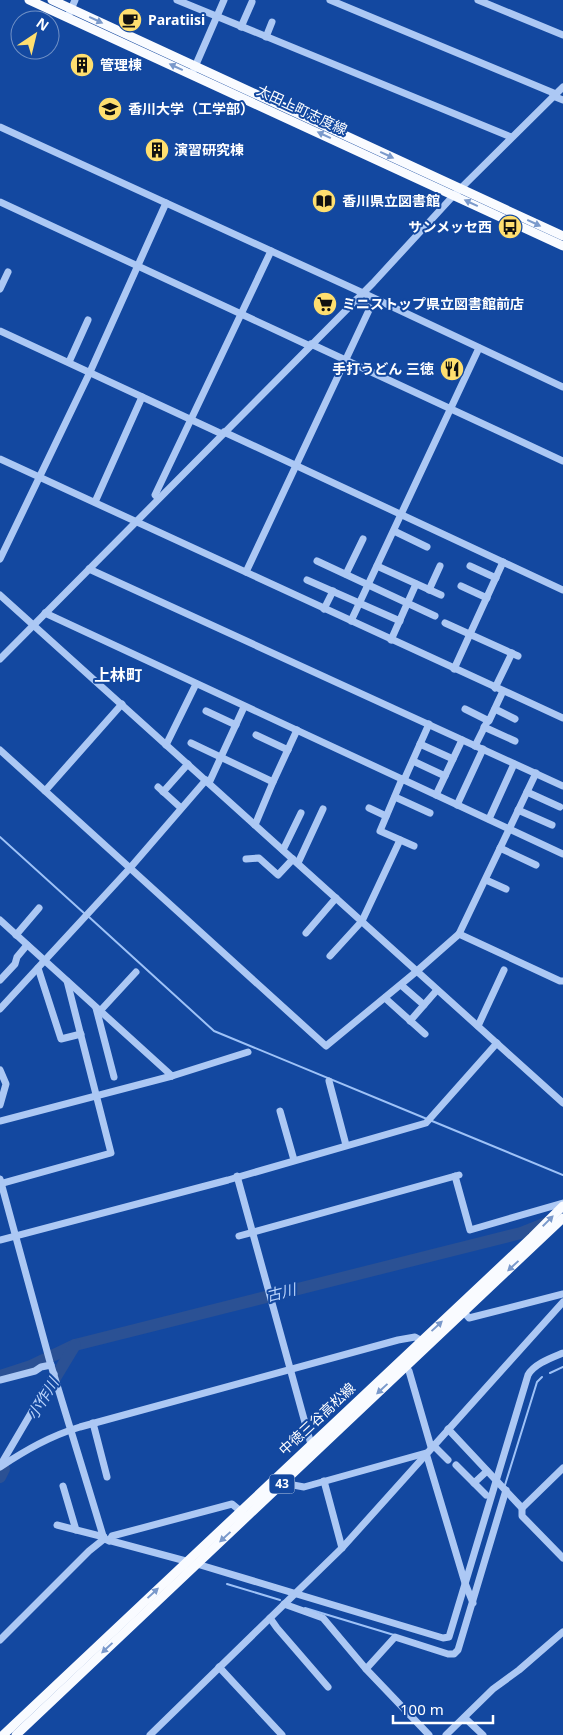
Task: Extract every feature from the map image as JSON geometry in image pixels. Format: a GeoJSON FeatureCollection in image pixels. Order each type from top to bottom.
{"type":"FeatureCollection","features":[{"type":"Feature","properties":{"kind":"main road","name":"太田上町志度線"},"geometry":{"type":"LineString","coordinates":[[29,0],[71,9]]}},
{"type":"Feature","properties":{"kind":"main road","name":"太田上町志度線"},"geometry":{"type":"LineString","coordinates":[[52,0],[193,70],[457,192],[563,246]]}},
{"type":"Feature","properties":{"kind":"main road","name":"太田上町志度線"},"geometry":{"type":"LineString","coordinates":[[457,192],[563,236]]}},
{"type":"Feature","properties":{"kind":"main road","name":"中徳三谷高松線"},"geometry":{"type":"LineString","coordinates":[[3,1733],[197,1564],[244,1514],[461,1309],[563,1204]]}},
{"type":"Feature","properties":{"kind":"main road","name":"中徳三谷高松線"},"geometry":{"type":"LineString","coordinates":[[461,1309],[549,1233],[563,1218]]}},
{"type":"Feature","properties":{"kind":"main road","name":"中徳三谷高松線"},"geometry":{"type":"LineString","coordinates":[[312,1449],[405,1367],[425,1343]]}},
{"type":"Feature","properties":{"kind":"main road","name":"中徳三谷高松線"},"geometry":{"type":"LineString","coordinates":[[16,1735],[50,1691],[187,1561],[244,1514]]}},
{"type":"Feature","properties":{"kind":"street"},"geometry":{"type":"LineString","coordinates":[[177,0],[511,137]]}},
{"type":"Feature","properties":{"kind":"street"},"geometry":{"type":"LineString","coordinates":[[193,70],[224,0]]}},
{"type":"Feature","properties":{"kind":"street"},"geometry":{"type":"LineString","coordinates":[[330,0],[563,100]]}},
{"type":"Feature","properties":{"kind":"street"},"geometry":{"type":"LineString","coordinates":[[478,0],[563,35]]}},
{"type":"Feature","properties":{"kind":"street"},"geometry":{"type":"LineString","coordinates":[[241,26],[252,2]]}},
{"type":"Feature","properties":{"kind":"street"},"geometry":{"type":"LineString","coordinates":[[266,37],[272,22]]}},
{"type":"Feature","properties":{"kind":"street"},"geometry":{"type":"LineString","coordinates":[[1,656],[363,293],[457,192],[563,87]]}},
{"type":"Feature","properties":{"kind":"street"},"geometry":{"type":"LineString","coordinates":[[0,127],[563,387]]}},
{"type":"Feature","properties":{"kind":"street"},"geometry":{"type":"LineString","coordinates":[[0,202],[563,461]]}},
{"type":"Feature","properties":{"kind":"street"},"geometry":{"type":"LineString","coordinates":[[0,559],[90,372],[166,203]]}},
{"type":"Feature","properties":{"kind":"street"},"geometry":{"type":"LineString","coordinates":[[158,498],[155,495],[271,251]]}},
{"type":"Feature","properties":{"kind":"street"},"geometry":{"type":"LineString","coordinates":[[0,289],[8,272]]}},
{"type":"Feature","properties":{"kind":"street"},"geometry":{"type":"LineString","coordinates":[[246,572],[370,308],[356,300]]}},
{"type":"Feature","properties":{"kind":"street"},"geometry":{"type":"LineString","coordinates":[[68,362],[88,320]]}},
{"type":"Feature","properties":{"kind":"street"},"geometry":{"type":"LineString","coordinates":[[0,331],[563,590]]}},
{"type":"Feature","properties":{"kind":"street"},"geometry":{"type":"LineString","coordinates":[[351,621],[479,348]]}},
{"type":"Feature","properties":{"kind":"street"},"geometry":{"type":"LineString","coordinates":[[94,502],[142,397]]}},
{"type":"Feature","properties":{"kind":"street"},"geometry":{"type":"LineString","coordinates":[[0,459],[563,718]]}},
{"type":"Feature","properties":{"kind":"street"},"geometry":{"type":"LineString","coordinates":[[394,530],[427,547]]}},
{"type":"Feature","properties":{"kind":"street"},"geometry":{"type":"LineString","coordinates":[[346,574],[364,539]]}},
{"type":"Feature","properties":{"kind":"street"},"geometry":{"type":"LineString","coordinates":[[317,561],[436,616]]}},
{"type":"Feature","properties":{"kind":"street"},"geometry":{"type":"LineString","coordinates":[[454,669],[503,562]]}},
{"type":"Feature","properties":{"kind":"street"},"geometry":{"type":"LineString","coordinates":[[377,566],[441,595]]}},
{"type":"Feature","properties":{"kind":"street"},"geometry":{"type":"LineString","coordinates":[[429,590],[440,566]]}},
{"type":"Feature","properties":{"kind":"street"},"geometry":{"type":"LineString","coordinates":[[470,566],[496,578]]}},
{"type":"Feature","properties":{"kind":"street"},"geometry":{"type":"LineString","coordinates":[[89,569],[563,786]]}},
{"type":"Feature","properties":{"kind":"street"},"geometry":{"type":"LineString","coordinates":[[307,580],[400,621]]}},
{"type":"Feature","properties":{"kind":"street"},"geometry":{"type":"LineString","coordinates":[[391,640],[416,584]]}},
{"type":"Feature","properties":{"kind":"street"},"geometry":{"type":"LineString","coordinates":[[461,586],[487,598]]}},
{"type":"Feature","properties":{"kind":"street"},"geometry":{"type":"LineString","coordinates":[[324,609],[333,591]]}},
{"type":"Feature","properties":{"kind":"street"},"geometry":{"type":"LineString","coordinates":[[0,595],[563,1103]]}},
{"type":"Feature","properties":{"kind":"street"},"geometry":{"type":"LineString","coordinates":[[45,614],[563,854]]}},
{"type":"Feature","properties":{"kind":"street"},"geometry":{"type":"LineString","coordinates":[[445,623],[515,655],[495,688]]}},
{"type":"Feature","properties":{"kind":"street"},"geometry":{"type":"LineString","coordinates":[[166,744],[196,684]]}},
{"type":"Feature","properties":{"kind":"street"},"geometry":{"type":"LineString","coordinates":[[475,746],[503,692]]}},
{"type":"Feature","properties":{"kind":"street"},"geometry":{"type":"LineString","coordinates":[[45,791],[122,704]]}},
{"type":"Feature","properties":{"kind":"street"},"geometry":{"type":"LineString","coordinates":[[0,1010],[130,868],[181,808],[207,782],[244,707]]}},
{"type":"Feature","properties":{"kind":"street"},"geometry":{"type":"LineString","coordinates":[[465,709],[515,741]]}},
{"type":"Feature","properties":{"kind":"street"},"geometry":{"type":"LineString","coordinates":[[495,709],[515,719]]}},
{"type":"Feature","properties":{"kind":"street"},"geometry":{"type":"LineString","coordinates":[[206,711],[236,724]]}},
{"type":"Feature","properties":{"kind":"street"},"geometry":{"type":"LineString","coordinates":[[414,846],[380,831],[429,724]]}},
{"type":"Feature","properties":{"kind":"street"},"geometry":{"type":"LineString","coordinates":[[255,824],[297,730]]}},
{"type":"Feature","properties":{"kind":"street"},"geometry":{"type":"LineString","coordinates":[[256,735],[288,750]]}},
{"type":"Feature","properties":{"kind":"street"},"geometry":{"type":"LineString","coordinates":[[436,795],[462,740]]}},
{"type":"Feature","properties":{"kind":"street"},"geometry":{"type":"LineString","coordinates":[[191,744],[273,782]]}},
{"type":"Feature","properties":{"kind":"street"},"geometry":{"type":"LineString","coordinates":[[420,744],[453,759]]}},
{"type":"Feature","properties":{"kind":"street"},"geometry":{"type":"LineString","coordinates":[[457,804],[483,749]]}},
{"type":"Feature","properties":{"kind":"street"},"geometry":{"type":"LineString","coordinates":[[0,750],[326,1046],[401,985],[459,934],[536,773]]}},
{"type":"Feature","properties":{"kind":"street"},"geometry":{"type":"LineString","coordinates":[[413,761],[445,776]]}},
{"type":"Feature","properties":{"kind":"street"},"geometry":{"type":"LineString","coordinates":[[181,808],[161,790],[188,764]]}},
{"type":"Feature","properties":{"kind":"street"},"geometry":{"type":"LineString","coordinates":[[489,819],[514,764]]}},
{"type":"Feature","properties":{"kind":"street"},"geometry":{"type":"LineString","coordinates":[[527,792],[560,807]]}},
{"type":"Feature","properties":{"kind":"street"},"geometry":{"type":"LineString","coordinates":[[395,797],[430,813]]}},
{"type":"Feature","properties":{"kind":"street"},"geometry":{"type":"LineString","coordinates":[[369,808],[386,816]]}},
{"type":"Feature","properties":{"kind":"street"},"geometry":{"type":"LineString","coordinates":[[246,859],[259,858],[278,875],[295,861],[323,809]]}},
{"type":"Feature","properties":{"kind":"street"},"geometry":{"type":"LineString","coordinates":[[518,810],[552,825]]}},
{"type":"Feature","properties":{"kind":"street"},"geometry":{"type":"LineString","coordinates":[[283,850],[301,813]]}},
{"type":"Feature","properties":{"kind":"street"},"geometry":{"type":"LineString","coordinates":[[330,956],[362,921],[400,840]]}},
{"type":"Feature","properties":{"kind":"street"},"geometry":{"type":"LineString","coordinates":[[500,848],[536,865]]}},
{"type":"Feature","properties":{"kind":"street"},"geometry":{"type":"LineString","coordinates":[[486,880],[506,889]]}},
{"type":"Feature","properties":{"kind":"street"},"geometry":{"type":"LineString","coordinates":[[306,933],[317,925],[336,898]]}},
{"type":"Feature","properties":{"kind":"street"},"geometry":{"type":"LineString","coordinates":[[16,934],[39,908]]}},
{"type":"Feature","properties":{"kind":"street"},"geometry":{"type":"LineString","coordinates":[[1,924],[16,934],[172,1076]]}},
{"type":"Feature","properties":{"kind":"street"},"geometry":{"type":"LineString","coordinates":[[459,934],[563,981]]}},
{"type":"Feature","properties":{"kind":"street"},"geometry":{"type":"LineString","coordinates":[[0,979],[16,964],[17,957],[27,945]]}},
{"type":"Feature","properties":{"kind":"street"},"geometry":{"type":"LineString","coordinates":[[38,968],[61,1039],[81,1034]]}},
{"type":"Feature","properties":{"kind":"street"},"geometry":{"type":"LineString","coordinates":[[478,1026],[504,970]]}},
{"type":"Feature","properties":{"kind":"street"},"geometry":{"type":"LineString","coordinates":[[98,1009],[136,972]]}},
{"type":"Feature","properties":{"kind":"street"},"geometry":{"type":"LineString","coordinates":[[67,981],[111,1153],[0,1182],[50,1364],[106,1539]]}},
{"type":"Feature","properties":{"kind":"street"},"geometry":{"type":"LineString","coordinates":[[401,985],[424,1005]]}},
{"type":"Feature","properties":{"kind":"street"},"geometry":{"type":"LineString","coordinates":[[410,1021],[437,990]]}},
{"type":"Feature","properties":{"kind":"street"},"geometry":{"type":"LineString","coordinates":[[385,998],[425,1034]]}},
{"type":"Feature","properties":{"kind":"street"},"geometry":{"type":"LineString","coordinates":[[98,1009],[114,1077]]}},
{"type":"Feature","properties":{"kind":"street"},"geometry":{"type":"LineString","coordinates":[[0,1240],[233,1178],[426,1123],[496,1043]]}},
{"type":"Feature","properties":{"kind":"street"},"geometry":{"type":"LineString","coordinates":[[0,1121],[97,1094],[172,1076],[248,1052]]}},
{"type":"Feature","properties":{"kind":"street"},"geometry":{"type":"LineString","coordinates":[[0,1070],[6,1084],[0,1105]]}},
{"type":"Feature","properties":{"kind":"street"},"geometry":{"type":"LineString","coordinates":[[329,1081],[346,1145]]}},
{"type":"Feature","properties":{"kind":"street"},"geometry":{"type":"LineString","coordinates":[[280,1110],[294,1160]]}},
{"type":"Feature","properties":{"kind":"street"},"geometry":{"type":"LineString","coordinates":[[239,1236],[457,1176],[470,1230],[563,1204]]}},
{"type":"Feature","properties":{"kind":"street"},"geometry":{"type":"LineString","coordinates":[[233,1178],[252,1232],[312,1449]]}},
{"type":"Feature","properties":{"kind":"street"},"geometry":{"type":"LineString","coordinates":[[461,1309],[469,1318],[563,1294]]}},
{"type":"Feature","properties":{"kind":"street"},"geometry":{"type":"LineString","coordinates":[[150,1735],[342,1548],[563,1302]]}},
{"type":"Feature","properties":{"kind":"street"},"geometry":{"type":"LineString","coordinates":[[0,1466],[34,1445],[92,1423],[398,1340],[415,1337],[425,1343]]}},
{"type":"Feature","properties":{"kind":"street"},"geometry":{"type":"LineString","coordinates":[[57,1525],[187,1561],[443,1638],[449,1637],[530,1370],[563,1353]]}},
{"type":"Feature","properties":{"kind":"street"},"geometry":{"type":"LineString","coordinates":[[0,1380],[35,1371],[50,1364]]}},
{"type":"Feature","properties":{"kind":"street"},"geometry":{"type":"LineString","coordinates":[[405,1367],[409,1371],[465,1583],[473,1603]]}},
{"type":"Feature","properties":{"kind":"street"},"geometry":{"type":"LineString","coordinates":[[0,1466],[55,1378]]}},
{"type":"Feature","properties":{"kind":"street"},"geometry":{"type":"LineString","coordinates":[[92,1423],[107,1477]]}},
{"type":"Feature","properties":{"kind":"street"},"geometry":{"type":"LineString","coordinates":[[448,1429],[506,1490],[522,1508],[522,1516],[563,1558]]}},
{"type":"Feature","properties":{"kind":"street"},"geometry":{"type":"LineString","coordinates":[[430,1448],[448,1460]]}},
{"type":"Feature","properties":{"kind":"street"},"geometry":{"type":"LineString","coordinates":[[284,1476],[293,1485],[304,1487],[430,1448]]}},
{"type":"Feature","properties":{"kind":"street"},"geometry":{"type":"LineString","coordinates":[[456,1465],[486,1495]]}},
{"type":"Feature","properties":{"kind":"street"},"geometry":{"type":"LineString","coordinates":[[522,1508],[563,1468]]}},
{"type":"Feature","properties":{"kind":"street"},"geometry":{"type":"LineString","coordinates":[[474,1483],[488,1471]]}},
{"type":"Feature","properties":{"kind":"street"},"geometry":{"type":"LineString","coordinates":[[324,1481],[342,1548]]}},
{"type":"Feature","properties":{"kind":"street"},"geometry":{"type":"LineString","coordinates":[[63,1486],[76,1530]]}},
{"type":"Feature","properties":{"kind":"street"},"geometry":{"type":"LineString","coordinates":[[366,1669],[395,1637],[448,1654],[454,1654],[458,1650],[506,1490]]}},
{"type":"Feature","properties":{"kind":"street"},"geometry":{"type":"LineString","coordinates":[[0,1640],[89,1551],[106,1539],[232,1504],[244,1514]]}},
{"type":"Feature","properties":{"kind":"street"},"geometry":{"type":"LineString","coordinates":[[284,1604],[323,1618],[366,1669],[429,1735]]}},
{"type":"Feature","properties":{"kind":"street"},"geometry":{"type":"LineString","coordinates":[[270,1618],[328,1687]]}},
{"type":"Feature","properties":{"kind":"street"},"geometry":{"type":"LineString","coordinates":[[446,1735],[493,1689],[519,1670],[563,1632]]}},
{"type":"Feature","properties":{"kind":"street"},"geometry":{"type":"LineString","coordinates":[[219,1667],[282,1735]]}},
{"type":"Feature","properties":{"kind":"street"},"geometry":{"type":"LineString","coordinates":[[465,1718],[483,1735]]}},
{"type":"Feature","properties":{"kind":"waterway"},"geometry":{"type":"LineString","coordinates":[[0,837],[85,914]]}},
{"type":"Feature","properties":{"kind":"waterway"},"geometry":{"type":"LineString","coordinates":[[89,917],[214,1031],[427,1119]]}},
{"type":"Feature","properties":{"kind":"waterway"},"geometry":{"type":"LineString","coordinates":[[432,1121],[563,1175]]}},
{"type":"Feature","properties":{"kind":"waterway","name":"古川"},"geometry":{"type":"LineString","coordinates":[[0,1376],[31,1366],[75,1345],[521,1233],[551,1221]]}},
{"type":"Feature","properties":{"kind":"waterway","name":"小作川"},"geometry":{"type":"LineString","coordinates":[[49,1388],[75,1345]]}},
{"type":"Feature","properties":{"kind":"waterway"},"geometry":{"type":"LineString","coordinates":[[550,1373],[563,1367]]}},
{"type":"Feature","properties":{"kind":"waterway"},"geometry":{"type":"LineString","coordinates":[[505,1485],[537,1382],[542,1377]]}},
{"type":"Feature","properties":{"kind":"waterway","name":"小作川"},"geometry":{"type":"LineString","coordinates":[[0,1477],[4,1469]]}},
{"type":"Feature","properties":{"kind":"waterway"},"geometry":{"type":"LineString","coordinates":[[227,1584],[280,1600]]}},
{"type":"Feature","properties":{"kind":"waterway"},"geometry":{"type":"LineString","coordinates":[[305,1608],[394,1635]]}},
{"type":"Feature","properties":{"kind":"place","name":"Paratiisi"},"geometry":{"type":"Point","coordinates":[130,20]}},
{"type":"Feature","properties":{"kind":"place","name":"管理棟"},"geometry":{"type":"Point","coordinates":[82,65]}},
{"type":"Feature","properties":{"kind":"place","name":"香川大学（工学部）"},"geometry":{"type":"Point","coordinates":[110,109]}},
{"type":"Feature","properties":{"kind":"place","name":"演習研究棟"},"geometry":{"type":"Point","coordinates":[157,150]}},
{"type":"Feature","properties":{"kind":"place","name":"香川県立図書館"},"geometry":{"type":"Point","coordinates":[324,201]}},
{"type":"Feature","properties":{"kind":"place","name":"サンメッセ西"},"geometry":{"type":"Point","coordinates":[510,227]}},
{"type":"Feature","properties":{"kind":"place","name":"ミニストップ県立図書館前店"},"geometry":{"type":"Point","coordinates":[325,304]}},
{"type":"Feature","properties":{"kind":"place","name":"手打うどん 三徳"},"geometry":{"type":"Point","coordinates":[452,369]}},
{"type":"Feature","properties":{"kind":"district","name":"上林町"},"geometry":{"type":"Point","coordinates":[118,675]}}]}
